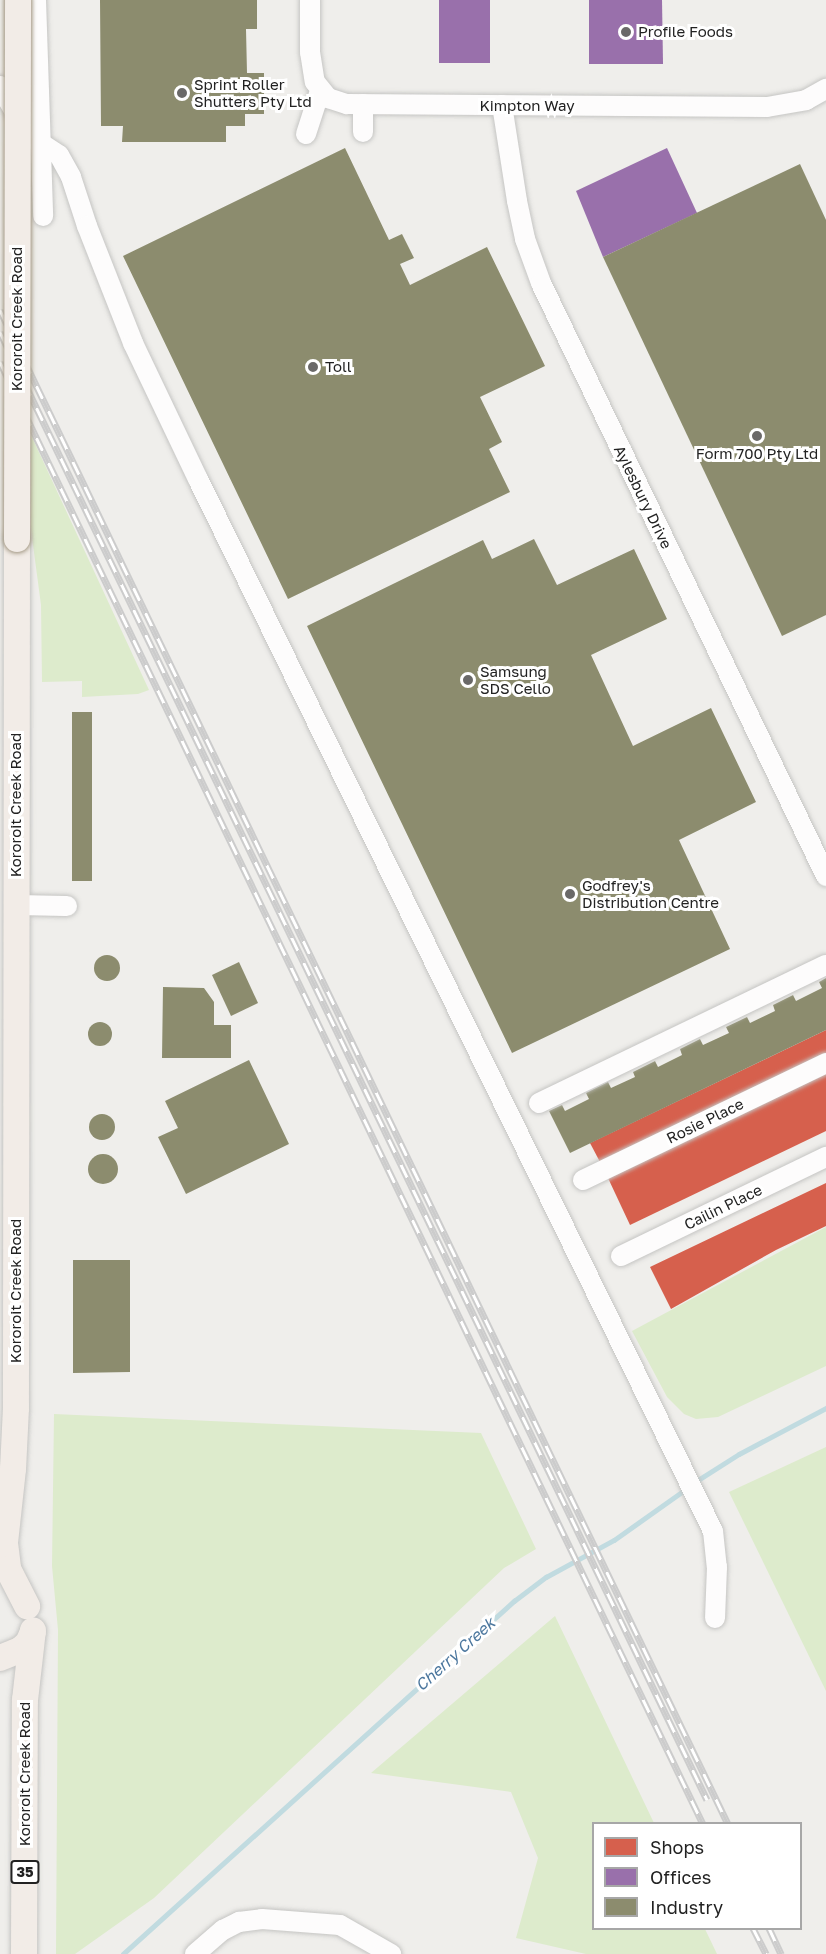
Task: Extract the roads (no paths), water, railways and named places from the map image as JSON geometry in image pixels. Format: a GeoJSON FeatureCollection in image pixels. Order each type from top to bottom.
{"type":"FeatureCollection","features":[{"type":"Feature","properties":{"kind":"main road","name":"Kororoit Creek Road"},"geometry":{"type":"LineString","coordinates":[[18,0],[16,1408],[14,1463],[5,1543],[8,1569],[27,1606]]}},
{"type":"Feature","properties":{"kind":"main road"},"geometry":{"type":"LineString","coordinates":[[0,1590],[16,1596],[27,1606]]}},
{"type":"Feature","properties":{"kind":"main road","name":"35"},"geometry":{"type":"LineString","coordinates":[[27,1606],[33,1630]]}},
{"type":"Feature","properties":{"kind":"main road","name":"Kororoit Creek Road"},"geometry":{"type":"LineString","coordinates":[[24,1954],[25,1700],[33,1630]]}},
{"type":"Feature","properties":{"kind":"main road"},"geometry":{"type":"LineString","coordinates":[[0,1658],[23,1648],[33,1630]]}},
{"type":"Feature","properties":{"kind":"street"},"geometry":{"type":"LineString","coordinates":[[36,0],[43,216]]}},
{"type":"Feature","properties":{"kind":"street"},"geometry":{"type":"LineString","coordinates":[[306,134],[320,91],[312,69],[310,0]]}},
{"type":"Feature","properties":{"kind":"street"},"geometry":{"type":"LineString","coordinates":[[0,86],[28,135],[59,155],[71,177],[87,226],[129,333],[173,427],[713,1531],[717,1567],[715,1618]]}},
{"type":"Feature","properties":{"kind":"street","name":"Kimpton Way"},"geometry":{"type":"LineString","coordinates":[[320,91],[337,102],[363,104],[767,107],[806,100],[826,89]]}},
{"type":"Feature","properties":{"kind":"street"},"geometry":{"type":"LineString","coordinates":[[363,104],[363,132]]}},
{"type":"Feature","properties":{"kind":"street","name":"Aylesbury Drive"},"geometry":{"type":"LineString","coordinates":[[502,105],[525,239],[541,284],[826,876]]}},
{"type":"Feature","properties":{"kind":"street"},"geometry":{"type":"LineString","coordinates":[[16,905],[67,906]]}},
{"type":"Feature","properties":{"kind":"street"},"geometry":{"type":"LineString","coordinates":[[539,1102],[826,965]]}},
{"type":"Feature","properties":{"kind":"street","name":"Rosie Place"},"geometry":{"type":"LineString","coordinates":[[583,1180],[826,1063]]}},
{"type":"Feature","properties":{"kind":"street","name":"Cailin Place"},"geometry":{"type":"LineString","coordinates":[[621,1256],[826,1157]]}},
{"type":"Feature","properties":{"kind":"street"},"geometry":{"type":"LineString","coordinates":[[195,1954],[223,1930],[239,1922],[262,1918],[340,1925],[391,1954]]}},
{"type":"Feature","properties":{"kind":"waterway","name":"Cherry Creek"},"geometry":{"type":"LineString","coordinates":[[695,1482],[739,1454],[826,1408]]}},
{"type":"Feature","properties":{"kind":"waterway","name":"Cherry Creek"},"geometry":{"type":"LineString","coordinates":[[123,1954],[514,1601],[546,1577],[614,1540],[686,1489]]}},
{"type":"Feature","properties":{"kind":"railway"},"geometry":{"type":"LineString","coordinates":[[0,310],[727,1822]]}},
{"type":"Feature","properties":{"kind":"railway"},"geometry":{"type":"LineString","coordinates":[[0,332],[707,1800]]}},
{"type":"Feature","properties":{"kind":"railway"},"geometry":{"type":"LineString","coordinates":[[0,362],[702,1822]]}},
{"type":"Feature","properties":{"kind":"railway"},"geometry":{"type":"LineString","coordinates":[[754,1930],[766,1954]]}},
{"type":"Feature","properties":{"kind":"railway"},"geometry":{"type":"LineString","coordinates":[[770,1930],[781,1954]]}},
{"type":"Feature","properties":{"kind":"place","name":"Profile Foods"},"geometry":{"type":"Point","coordinates":[626,32]}},
{"type":"Feature","properties":{"kind":"place","name":"Sprint Roller Shutters Pty Ltd"},"geometry":{"type":"Point","coordinates":[182,93]}},
{"type":"Feature","properties":{"kind":"place","name":"Toll"},"geometry":{"type":"Point","coordinates":[313,367]}},
{"type":"Feature","properties":{"kind":"place","name":"Form 700 Pty Ltd"},"geometry":{"type":"Point","coordinates":[757,436]}},
{"type":"Feature","properties":{"kind":"place","name":"Samsung SDS Cello"},"geometry":{"type":"Point","coordinates":[468,680]}},
{"type":"Feature","properties":{"kind":"place","name":"Godfrey's Distribution Centre"},"geometry":{"type":"Point","coordinates":[570,894]}}]}
